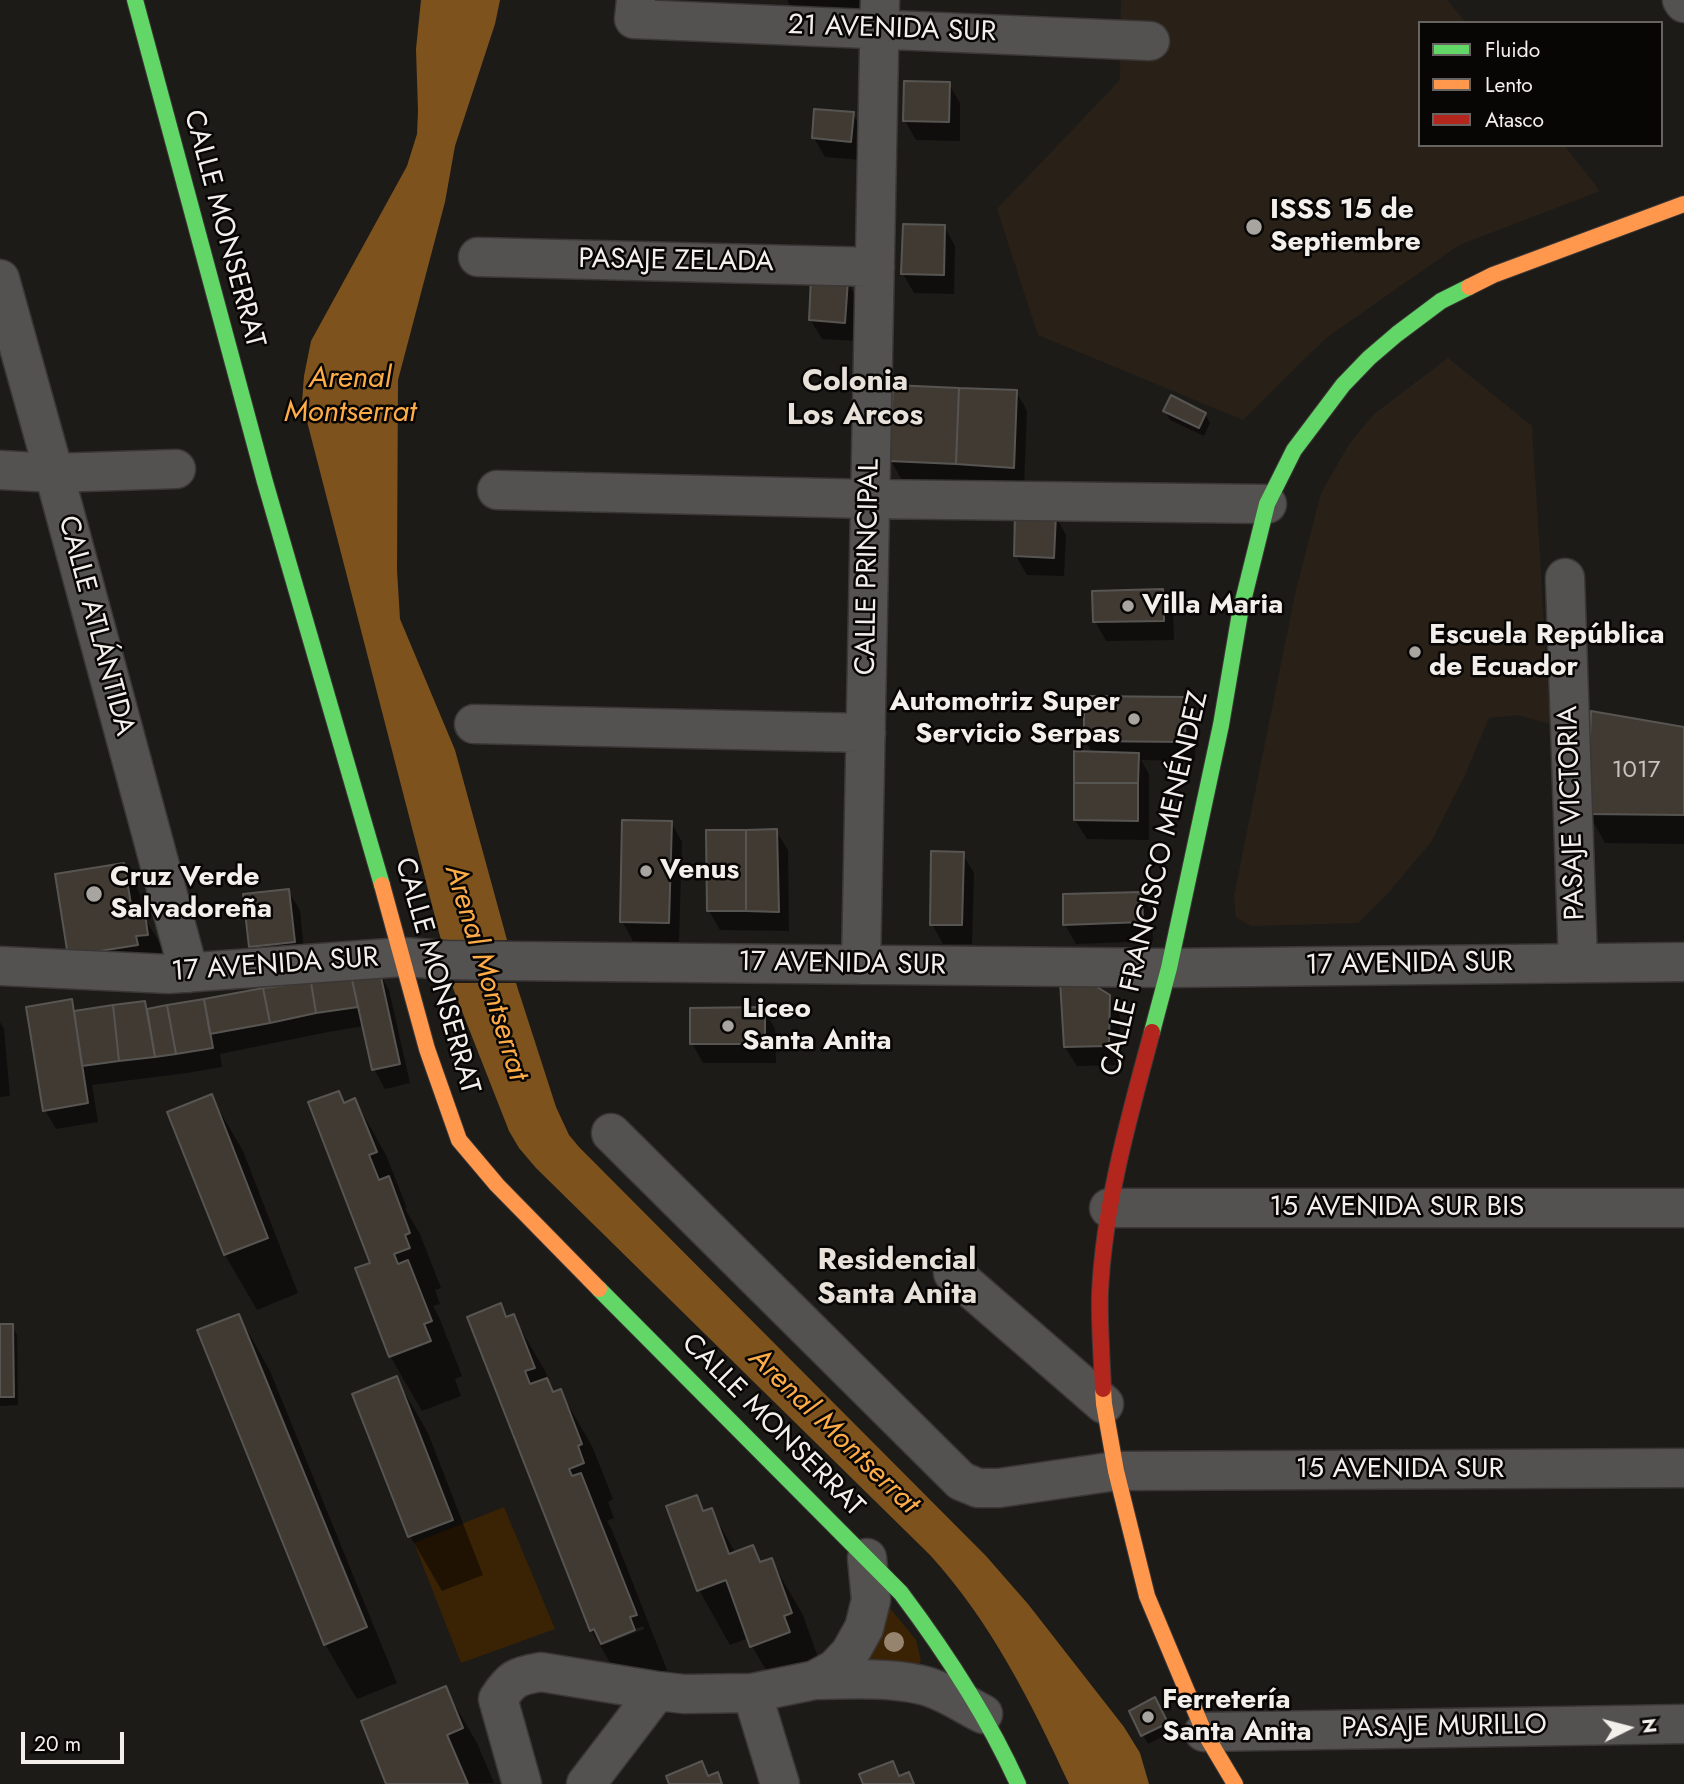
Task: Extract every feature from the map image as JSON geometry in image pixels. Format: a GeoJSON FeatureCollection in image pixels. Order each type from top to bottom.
{"type":"FeatureCollection","features":[{"type":"Feature","properties":{"kind":"street","name":"CALLE MONSERRAT"},"geometry":{"type":"LineString","coordinates":[[135,0],[261,469],[403,957],[427,1049],[459,1140],[531,1221],[901,1593],[936,1639],[971,1693],[1018,1784]]}},
{"type":"Feature","properties":{"kind":"street","name":"21 AVENIDA SUR"},"geometry":{"type":"LineString","coordinates":[[635,10],[880,15],[1150,41]]}},
{"type":"Feature","properties":{"kind":"street","name":"CALLE PRINCIPAL"},"geometry":{"type":"LineString","coordinates":[[861,965],[880,15]]}},
{"type":"Feature","properties":{"kind":"street","name":"CALLE FRANCISCO MENÉNDEZ"},"geometry":{"type":"LineString","coordinates":[[1236,1784],[1204,1732],[1147,1596],[1116,1471],[1104,1404],[1100,1294],[1109,1208],[1130,1115],[1169,968],[1221,725],[1240,613],[1267,504],[1294,450],[1343,385],[1397,334],[1441,301],[1493,275],[1684,204]]}},
{"type":"Feature","properties":{"kind":"street","name":"PASAJE ZELADA"},"geometry":{"type":"LineString","coordinates":[[478,257],[874,267]]}},
{"type":"Feature","properties":{"kind":"street","name":"CALLE ATLÁNTIDA"},"geometry":{"type":"LineString","coordinates":[[0,279],[189,973]]}},
{"type":"Feature","properties":{"kind":"street"},"geometry":{"type":"LineString","coordinates":[[0,470],[54,473],[176,469]]}},
{"type":"Feature","properties":{"kind":"street"},"geometry":{"type":"LineString","coordinates":[[497,490],[870,499],[1267,504]]}},
{"type":"Feature","properties":{"kind":"street","name":"PASAJE VICTORIA"},"geometry":{"type":"LineString","coordinates":[[1565,578],[1578,963]]}},
{"type":"Feature","properties":{"kind":"street"},"geometry":{"type":"LineString","coordinates":[[474,724],[866,733]]}},
{"type":"Feature","properties":{"kind":"street","name":"17 AVENIDA SUR"},"geometry":{"type":"LineString","coordinates":[[0,966],[169,974],[403,957],[511,961],[1169,968],[1684,962]]}},
{"type":"Feature","properties":{"kind":"street","name":"15 AVENIDA SUR"},"geometry":{"type":"LineString","coordinates":[[611,1133],[961,1481],[978,1488],[999,1488],[1116,1471],[1684,1468]]}},
{"type":"Feature","properties":{"kind":"street","name":"15 AVENIDA SUR BIS"},"geometry":{"type":"LineString","coordinates":[[1109,1208],[1684,1208]]}},
{"type":"Feature","properties":{"kind":"street"},"geometry":{"type":"LineString","coordinates":[[953,1273],[1104,1404]]}},
{"type":"Feature","properties":{"kind":"street"},"geometry":{"type":"LineString","coordinates":[[815,1680],[835,1669],[850,1653],[864,1628],[872,1600],[867,1559]]}},
{"type":"Feature","properties":{"kind":"street"},"geometry":{"type":"LineString","coordinates":[[522,1784],[498,1699],[508,1684],[523,1675],[541,1672],[684,1693],[752,1693],[815,1680],[898,1682],[928,1687],[983,1714]]}},
{"type":"Feature","properties":{"kind":"street"},"geometry":{"type":"LineString","coordinates":[[586,1784],[657,1691]]}},
{"type":"Feature","properties":{"kind":"street"},"geometry":{"type":"LineString","coordinates":[[752,1693],[780,1784]]}},
{"type":"Feature","properties":{"kind":"street","name":"PASAJE MURILLO"},"geometry":{"type":"LineString","coordinates":[[1204,1732],[1684,1724]]}},
{"type":"Feature","properties":{"kind":"shaded area","name":"ISSS 15 de Septiembre"},"geometry":{"type":"Polygon","coordinates":[[[1121,0],[1447,0],[1464,21],[1418,21],[1418,147],[1566,147],[1600,191],[1459,245],[1326,338],[1243,420],[1038,335],[997,209],[1120,80],[1121,0]]]}},
{"type":"Feature","properties":{"kind":"shaded area","name":"Escuela República de Ecuador"},"geometry":{"type":"Polygon","coordinates":[[[1448,358],[1532,426],[1550,724],[1518,715],[1489,718],[1465,775],[1431,842],[1388,893],[1358,923],[1251,926],[1236,917],[1234,896],[1296,590],[1321,493],[1350,443],[1374,414],[1448,358]]]}},
{"type":"Feature","properties":{"kind":"shaded area"},"geometry":{"type":"Polygon","coordinates":[[[504,1507],[555,1629],[461,1663],[414,1543],[504,1507]]]}},
{"type":"Feature","properties":{"kind":"shaded area"},"geometry":{"type":"Polygon","coordinates":[[[884,1601],[916,1640],[921,1661],[915,1669],[861,1660],[884,1601]]]}},
{"type":"Feature","properties":{"kind":"water","name":"Arenal Montserrat"},"geometry":{"type":"Polygon","coordinates":[[[421,0],[500,0],[495,24],[455,146],[445,202],[398,380],[397,570],[400,619],[455,750],[507,940],[441,940],[302,402],[311,341],[407,166],[417,134],[416,49],[421,0]]]}},
{"type":"Feature","properties":{"kind":"water","name":"Arenal Montserrat"},"geometry":{"type":"Polygon","coordinates":[[[451,983],[516,983],[556,1107],[569,1135],[986,1556],[1028,1604],[1124,1727],[1140,1753],[1149,1784],[1069,1784],[1040,1723],[991,1635],[930,1555],[536,1168],[519,1148],[509,1131],[451,983]]]}},
{"type":"Feature","properties":{"kind":"pier"},"geometry":{"type":"Polygon","coordinates":[[[450,979],[515,980],[516,983],[451,983],[450,979]]]}},
{"type":"Feature","properties":{"kind":"building"},"geometry":{"type":"Polygon","coordinates":[[[904,81],[950,82],[949,122],[903,121],[904,81]]]}},
{"type":"Feature","properties":{"kind":"building"},"geometry":{"type":"Polygon","coordinates":[[[814,109],[854,112],[851,142],[812,138],[814,109]]]}},
{"type":"Feature","properties":{"kind":"building"},"geometry":{"type":"Polygon","coordinates":[[[903,224],[945,225],[944,275],[901,274],[903,224]]]}},
{"type":"Feature","properties":{"kind":"building"},"geometry":{"type":"Polygon","coordinates":[[[811,277],[848,280],[845,323],[809,320],[811,277]]]}},
{"type":"Feature","properties":{"kind":"building"},"geometry":{"type":"Polygon","coordinates":[[[893,385],[959,388],[956,464],[889,461],[893,385]]]}},
{"type":"Feature","properties":{"kind":"building"},"geometry":{"type":"Polygon","coordinates":[[[959,388],[1017,390],[1014,468],[956,464],[959,388]]]}},
{"type":"Feature","properties":{"kind":"building"},"geometry":{"type":"Polygon","coordinates":[[[1171,395],[1206,413],[1199,428],[1163,411],[1171,395]]]}},
{"type":"Feature","properties":{"kind":"building"},"geometry":{"type":"Polygon","coordinates":[[[1015,512],[1056,514],[1054,558],[1014,556],[1015,512]]]}},
{"type":"Feature","properties":{"kind":"building","name":"Villa Maria"},"geometry":{"type":"Polygon","coordinates":[[[1163,589],[1164,621],[1093,622],[1092,591],[1163,589]]]}},
{"type":"Feature","properties":{"kind":"building","name":"Automotriz Super Servicio Serpas"},"geometry":{"type":"Polygon","coordinates":[[[1084,696],[1186,697],[1185,742],[1084,741],[1084,696]]]}},
{"type":"Feature","properties":{"kind":"building"},"geometry":{"type":"Polygon","coordinates":[[[1591,711],[1684,727],[1684,815],[1587,814],[1591,711]]]}},
{"type":"Feature","properties":{"kind":"building"},"geometry":{"type":"Polygon","coordinates":[[[1074,751],[1139,753],[1138,783],[1074,783],[1074,751]]]}},
{"type":"Feature","properties":{"kind":"building"},"geometry":{"type":"Polygon","coordinates":[[[1074,783],[1138,783],[1138,821],[1074,820],[1074,783]]]}},
{"type":"Feature","properties":{"kind":"building","name":"Venus"},"geometry":{"type":"Polygon","coordinates":[[[622,820],[672,821],[669,923],[620,922],[622,820]]]}},
{"type":"Feature","properties":{"kind":"building"},"geometry":{"type":"Polygon","coordinates":[[[777,829],[779,912],[746,911],[746,830],[777,829]]]}},
{"type":"Feature","properties":{"kind":"building"},"geometry":{"type":"Polygon","coordinates":[[[706,830],[746,830],[746,911],[707,911],[706,830]]]}},
{"type":"Feature","properties":{"kind":"building"},"geometry":{"type":"Polygon","coordinates":[[[931,851],[964,852],[962,925],[930,925],[931,851]]]}},
{"type":"Feature","properties":{"kind":"building","name":"Cruz Verde Salvadoreña"},"geometry":{"type":"Polygon","coordinates":[[[124,863],[133,916],[145,914],[148,935],[136,936],[138,945],[68,956],[55,874],[124,863]]]}},
{"type":"Feature","properties":{"kind":"building"},"geometry":{"type":"Polygon","coordinates":[[[289,889],[295,942],[249,947],[243,894],[289,889]]]}},
{"type":"Feature","properties":{"kind":"building"},"geometry":{"type":"Polygon","coordinates":[[[1142,892],[1143,922],[1063,925],[1063,894],[1142,892]]]}},
{"type":"Feature","properties":{"kind":"building"},"geometry":{"type":"Polygon","coordinates":[[[379,968],[400,1064],[372,1070],[351,975],[379,968]]]}},
{"type":"Feature","properties":{"kind":"building"},"geometry":{"type":"Polygon","coordinates":[[[351,975],[358,1007],[316,1013],[311,982],[351,975]]]}},
{"type":"Feature","properties":{"kind":"building"},"geometry":{"type":"Polygon","coordinates":[[[1060,981],[1094,985],[1110,995],[1109,1046],[1064,1047],[1060,981]]]}},
{"type":"Feature","properties":{"kind":"building"},"geometry":{"type":"Polygon","coordinates":[[[311,982],[316,1013],[270,1023],[263,988],[311,982]]]}},
{"type":"Feature","properties":{"kind":"building"},"geometry":{"type":"Polygon","coordinates":[[[263,988],[270,1023],[210,1034],[204,999],[263,988]]]}},
{"type":"Feature","properties":{"kind":"building"},"geometry":{"type":"Polygon","coordinates":[[[72,999],[88,1103],[43,1111],[26,1007],[72,999]]]}},
{"type":"Feature","properties":{"kind":"building"},"geometry":{"type":"Polygon","coordinates":[[[204,999],[213,1048],[176,1054],[167,1005],[204,999]]]}},
{"type":"Feature","properties":{"kind":"building"},"geometry":{"type":"Polygon","coordinates":[[[145,1001],[155,1057],[119,1061],[113,1005],[145,1001]]]}},
{"type":"Feature","properties":{"kind":"building"},"geometry":{"type":"Polygon","coordinates":[[[113,1005],[119,1061],[82,1066],[74,1011],[113,1005]]]}},
{"type":"Feature","properties":{"kind":"building"},"geometry":{"type":"Polygon","coordinates":[[[167,1005],[176,1054],[155,1057],[147,1009],[167,1005]]]}},
{"type":"Feature","properties":{"kind":"building","name":"Liceo Santa Anita"},"geometry":{"type":"Polygon","coordinates":[[[765,1007],[765,1044],[690,1044],[690,1008],[765,1007]]]}},
{"type":"Feature","properties":{"kind":"building"},"geometry":{"type":"Polygon","coordinates":[[[339,1091],[344,1103],[355,1098],[377,1152],[369,1155],[379,1180],[389,1176],[410,1233],[405,1235],[410,1248],[394,1254],[398,1264],[408,1260],[432,1321],[424,1324],[431,1341],[389,1357],[355,1268],[370,1263],[308,1102],[339,1091]]]}},
{"type":"Feature","properties":{"kind":"building"},"geometry":{"type":"Polygon","coordinates":[[[212,1094],[268,1238],[224,1255],[167,1112],[212,1094]]]}},
{"type":"Feature","properties":{"kind":"building"},"geometry":{"type":"Polygon","coordinates":[[[501,1303],[506,1317],[514,1314],[535,1368],[525,1371],[530,1384],[547,1378],[553,1392],[561,1389],[582,1444],[578,1446],[584,1463],[569,1469],[572,1476],[581,1473],[637,1615],[630,1617],[635,1630],[601,1644],[594,1629],[590,1631],[467,1317],[501,1303]]]}},
{"type":"Feature","properties":{"kind":"building"},"geometry":{"type":"Polygon","coordinates":[[[239,1314],[367,1627],[324,1645],[197,1330],[239,1314]]]}},
{"type":"Feature","properties":{"kind":"building"},"geometry":{"type":"Polygon","coordinates":[[[0,1324],[13,1324],[14,1397],[0,1397],[0,1324]]]}},
{"type":"Feature","properties":{"kind":"building"},"geometry":{"type":"Polygon","coordinates":[[[397,1376],[453,1520],[408,1537],[352,1394],[397,1376]]]}},
{"type":"Feature","properties":{"kind":"building"},"geometry":{"type":"Polygon","coordinates":[[[697,1495],[703,1511],[712,1508],[729,1554],[753,1545],[760,1562],[772,1558],[792,1613],[784,1616],[790,1632],[750,1647],[726,1580],[697,1591],[666,1506],[697,1495]]]}},
{"type":"Feature","properties":{"kind":"building"},"geometry":{"type":"Polygon","coordinates":[[[446,1686],[463,1728],[447,1735],[468,1784],[386,1784],[361,1721],[446,1686]]]}},
{"type":"Feature","properties":{"kind":"building","name":"Ferretería Santa Anita"},"geometry":{"type":"Polygon","coordinates":[[[1155,1697],[1168,1723],[1141,1736],[1129,1711],[1155,1697]]]}},
{"type":"Feature","properties":{"kind":"building"},"geometry":{"type":"Polygon","coordinates":[[[702,1761],[708,1776],[718,1772],[722,1784],[669,1784],[666,1776],[702,1761]]]}},
{"type":"Feature","properties":{"kind":"building"},"geometry":{"type":"Polygon","coordinates":[[[893,1761],[899,1776],[909,1772],[914,1784],[863,1784],[859,1774],[893,1761]]]}},
{"type":"Feature","properties":{"kind":"traffic: fast"},"geometry":{"type":"LineString","coordinates":[[135,0],[265,482],[382,885]]}},
{"type":"Feature","properties":{"kind":"traffic: fast"},"geometry":{"type":"LineString","coordinates":[[1152,1032],[1169,968],[1221,725],[1240,613],[1267,504],[1294,450],[1343,385],[1397,334],[1441,301],[1469,287]]}},
{"type":"Feature","properties":{"kind":"traffic: fast"},"geometry":{"type":"LineString","coordinates":[[599,1289],[901,1593],[965,1685],[1018,1784]]}},
{"type":"Feature","properties":{"kind":"traffic: slow"},"geometry":{"type":"LineString","coordinates":[[1469,287],[1493,275],[1684,204]]}},
{"type":"Feature","properties":{"kind":"traffic: slow"},"geometry":{"type":"LineString","coordinates":[[382,885],[427,1049],[459,1140],[497,1185],[599,1289]]}},
{"type":"Feature","properties":{"kind":"traffic: slow"},"geometry":{"type":"LineString","coordinates":[[1103,1389],[1116,1471],[1147,1596],[1204,1732],[1235,1784]]}},
{"type":"Feature","properties":{"kind":"traffic: jam"},"geometry":{"type":"LineString","coordinates":[[1103,1389],[1100,1329],[1102,1260],[1119,1161],[1152,1032]]}},
{"type":"Feature","properties":{"kind":"place","name":"ISSS 15 de Septiembre"},"geometry":{"type":"Point","coordinates":[1254,227]}},
{"type":"Feature","properties":{"kind":"place","name":"Villa Maria"},"geometry":{"type":"Point","coordinates":[1128,606]}},
{"type":"Feature","properties":{"kind":"place","name":"Escuela República de Ecuador"},"geometry":{"type":"Point","coordinates":[1415,652]}},
{"type":"Feature","properties":{"kind":"place","name":"Automotriz Super Servicio Serpas"},"geometry":{"type":"Point","coordinates":[1134,719]}},
{"type":"Feature","properties":{"kind":"place","name":"Venus"},"geometry":{"type":"Point","coordinates":[646,871]}},
{"type":"Feature","properties":{"kind":"place","name":"Cruz Verde Salvadoreña"},"geometry":{"type":"Point","coordinates":[94,894]}},
{"type":"Feature","properties":{"kind":"place","name":"Liceo Santa Anita"},"geometry":{"type":"Point","coordinates":[728,1026]}},
{"type":"Feature","properties":{"kind":"place","name":"Ferretería Santa Anita"},"geometry":{"type":"Point","coordinates":[1148,1717]}},
{"type":"Feature","properties":{"kind":"district","name":"Colonia Los Arcos"},"geometry":{"type":"Point","coordinates":[855,400]}},
{"type":"Feature","properties":{"kind":"district","name":"Residencial Santa Anita"},"geometry":{"type":"Point","coordinates":[897,1279]}}]}
